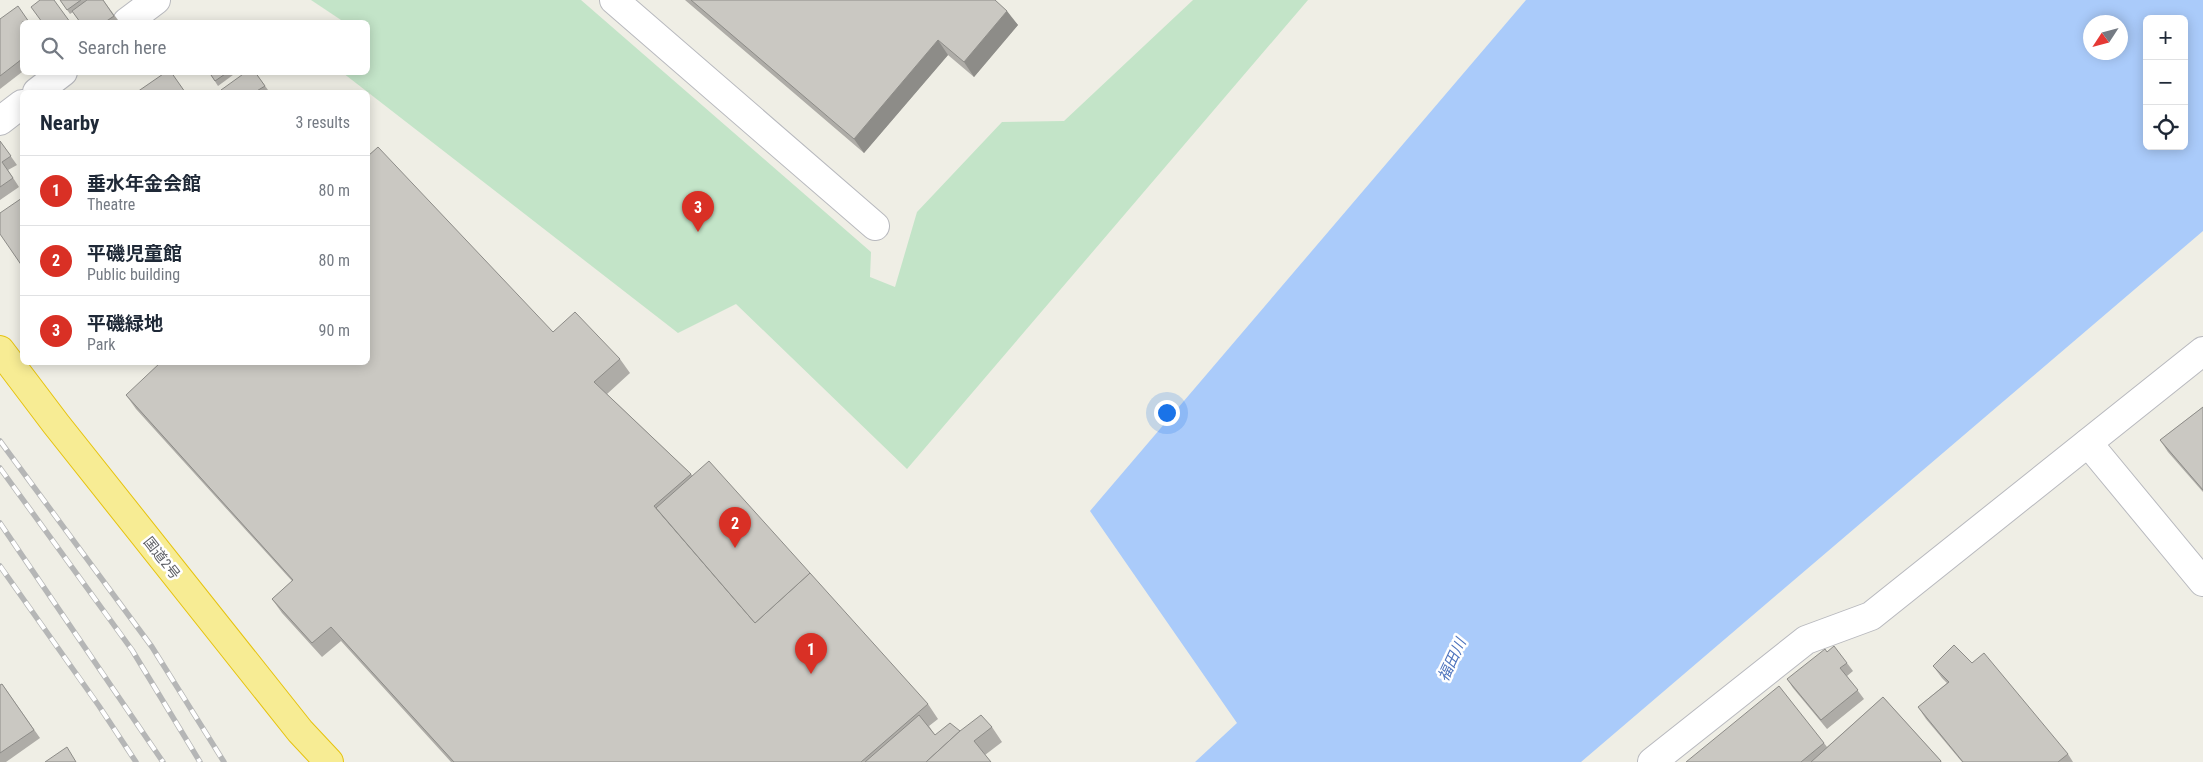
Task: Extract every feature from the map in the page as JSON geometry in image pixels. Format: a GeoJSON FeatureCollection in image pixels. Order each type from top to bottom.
{"type":"FeatureCollection","features":[{"type":"Feature","properties":{"kind":"highway","name":"国道2号"},"geometry":{"type":"LineString","coordinates":[[0,350],[56,424],[300,731],[329,762]]}},
{"type":"Feature","properties":{"kind":"street"},"geometry":{"type":"LineString","coordinates":[[131,20],[156,0]]}},
{"type":"Feature","properties":{"kind":"street"},"geometry":{"type":"LineString","coordinates":[[614,0],[875,226]]}},
{"type":"Feature","properties":{"kind":"street"},"geometry":{"type":"LineString","coordinates":[[40,90],[59,75]]}},
{"type":"Feature","properties":{"kind":"street"},"geometry":{"type":"LineString","coordinates":[[0,121],[20,106]]}},
{"type":"Feature","properties":{"kind":"street"},"geometry":{"type":"LineString","coordinates":[[1652,762],[1806,640],[1871,616],[2203,351]]}},
{"type":"Feature","properties":{"kind":"street"},"geometry":{"type":"LineString","coordinates":[[2088,443],[2203,582]]}},
{"type":"Feature","properties":{"kind":"green space"},"geometry":{"type":"Polygon","coordinates":[[[311,0],[581,0],[871,252],[870,277],[895,287],[917,212],[1002,122],[1064,121],[1193,0],[1308,0],[907,469],[736,304],[678,333],[370,94],[370,90],[365,90],[346,75],[370,75],[370,20],[341,20],[311,0]]]}},
{"type":"Feature","properties":{"kind":"water","name":"福田川"},"geometry":{"type":"Polygon","coordinates":[[[1526,0],[2203,0],[2203,231],[1581,762],[1195,762],[1237,723],[1090,511],[1526,0]]]}},
{"type":"Feature","properties":{"kind":"building"},"geometry":{"type":"Polygon","coordinates":[[[40,0],[54,0],[69,20],[41,20],[31,7],[40,0]]]}},
{"type":"Feature","properties":{"kind":"building"},"geometry":{"type":"Polygon","coordinates":[[[60,0],[81,0],[67,10],[60,0]]]}},
{"type":"Feature","properties":{"kind":"building"},"geometry":{"type":"Polygon","coordinates":[[[87,0],[103,0],[114,16],[108,20],[79,20],[72,11],[87,0]]]}},
{"type":"Feature","properties":{"kind":"building"},"geometry":{"type":"Polygon","coordinates":[[[691,0],[995,0],[1007,11],[964,62],[938,40],[854,139],[691,0]]]}},
{"type":"Feature","properties":{"kind":"building"},"geometry":{"type":"Polygon","coordinates":[[[18,6],[28,20],[20,20],[20,61],[0,76],[0,19],[18,6]]]}},
{"type":"Feature","properties":{"kind":"building"},"geometry":{"type":"Polygon","coordinates":[[[162,75],[173,75],[184,90],[140,90],[162,75]]]}},
{"type":"Feature","properties":{"kind":"building"},"geometry":{"type":"Polygon","coordinates":[[[211,75],[224,75],[215,81],[211,75]]]}},
{"type":"Feature","properties":{"kind":"building"},"geometry":{"type":"Polygon","coordinates":[[[242,75],[257,75],[265,86],[258,90],[221,90],[242,75]]]}},
{"type":"Feature","properties":{"kind":"building"},"geometry":{"type":"Polygon","coordinates":[[[0,141],[11,156],[2,162],[13,178],[0,187],[0,141]]]}},
{"type":"Feature","properties":{"kind":"building"},"geometry":{"type":"Polygon","coordinates":[[[378,147],[553,332],[575,312],[620,359],[594,382],[691,474],[654,506],[755,623],[810,573],[928,704],[861,762],[454,762],[331,627],[312,643],[272,599],[293,580],[126,395],[158,365],[370,365],[370,154],[378,147]]]}},
{"type":"Feature","properties":{"kind":"building"},"geometry":{"type":"Polygon","coordinates":[[[20,199],[20,263],[0,234],[0,213],[20,199]]]}},
{"type":"Feature","properties":{"kind":"building"},"geometry":{"type":"Polygon","coordinates":[[[2203,407],[2203,490],[2160,440],[2203,407]]]}},
{"type":"Feature","properties":{"kind":"building"},"geometry":{"type":"Polygon","coordinates":[[[709,461],[810,573],[755,623],[656,508],[709,461]]]}},
{"type":"Feature","properties":{"kind":"building"},"geometry":{"type":"Polygon","coordinates":[[[1954,645],[1972,663],[1984,653],[2068,754],[2058,762],[1963,762],[1918,707],[1949,682],[1933,666],[1954,645]]]}},
{"type":"Feature","properties":{"kind":"building"},"geometry":{"type":"Polygon","coordinates":[[[1834,646],[1847,663],[1840,668],[1858,690],[1821,720],[1787,679],[1825,649],[1827,652],[1834,646]]]}},
{"type":"Feature","properties":{"kind":"building"},"geometry":{"type":"Polygon","coordinates":[[[2,684],[34,730],[0,753],[0,685],[2,684]]]}},
{"type":"Feature","properties":{"kind":"building"},"geometry":{"type":"Polygon","coordinates":[[[1779,686],[1824,743],[1801,762],[1686,762],[1779,686]]]}},
{"type":"Feature","properties":{"kind":"building"},"geometry":{"type":"Polygon","coordinates":[[[1883,697],[1940,762],[1811,762],[1883,697]]]}},
{"type":"Feature","properties":{"kind":"building"},"geometry":{"type":"Polygon","coordinates":[[[919,715],[935,735],[950,723],[960,731],[926,762],[865,762],[919,715]]]}},
{"type":"Feature","properties":{"kind":"building"},"geometry":{"type":"Polygon","coordinates":[[[981,715],[992,727],[974,741],[991,762],[926,762],[960,731],[981,715]]]}},
{"type":"Feature","properties":{"kind":"building"},"geometry":{"type":"Polygon","coordinates":[[[67,747],[76,762],[45,762],[67,747]]]}},
{"type":"Feature","properties":{"kind":"railway"},"geometry":{"type":"LineString","coordinates":[[0,441],[152,647],[224,762]]}},
{"type":"Feature","properties":{"kind":"railway"},"geometry":{"type":"LineString","coordinates":[[0,468],[132,650],[200,762]]}},
{"type":"Feature","properties":{"kind":"railway"},"geometry":{"type":"LineString","coordinates":[[0,523],[163,762]]}},
{"type":"Feature","properties":{"kind":"railway"},"geometry":{"type":"LineString","coordinates":[[0,566],[99,706],[136,762]]}},
{"type":"Feature","properties":{"kind":"place","name":"平磯緑地"},"geometry":{"type":"Point","coordinates":[698,232]}},
{"type":"Feature","properties":{"kind":"place","name":"平磯児童館"},"geometry":{"type":"Point","coordinates":[735,548]}},
{"type":"Feature","properties":{"kind":"place","name":"垂水年金会館"},"geometry":{"type":"Point","coordinates":[811,674]}}]}
